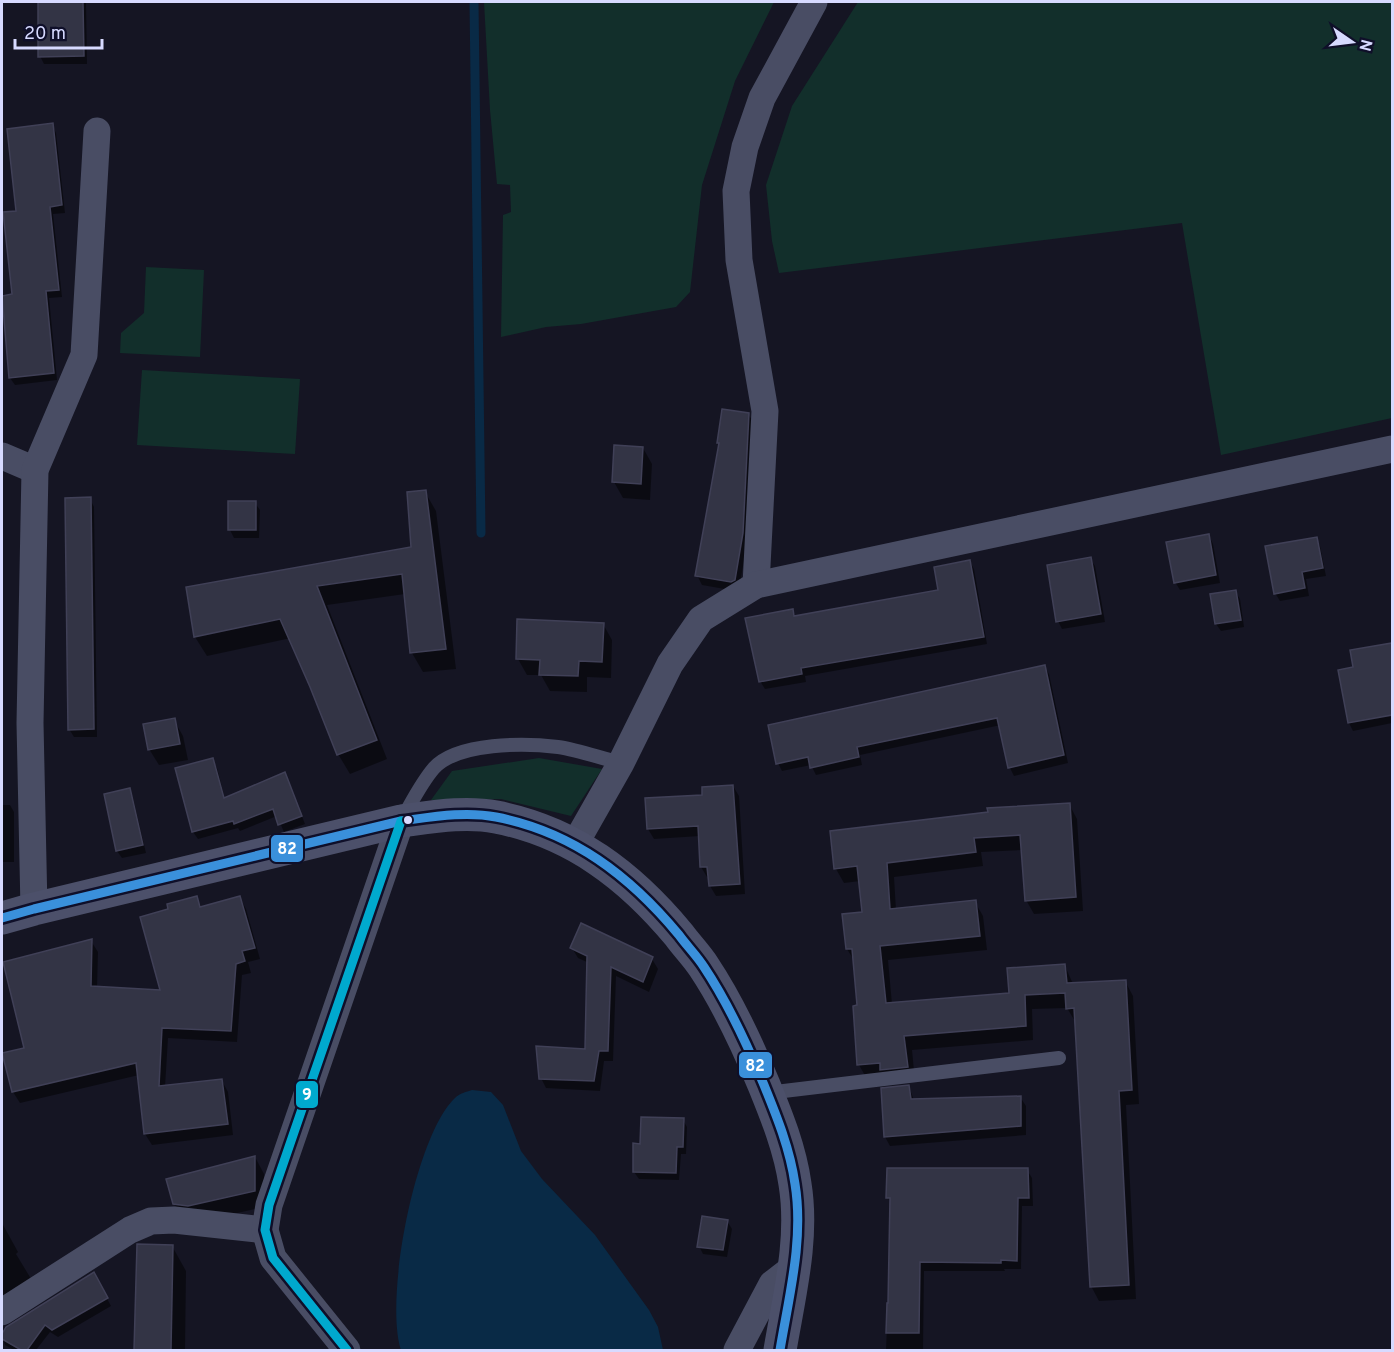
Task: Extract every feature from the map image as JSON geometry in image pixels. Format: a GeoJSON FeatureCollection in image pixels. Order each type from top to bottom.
{"type":"FeatureCollection","features":[{"type":"Feature","properties":{"kind":"street"},"geometry":{"type":"LineString","coordinates":[[756,585],[765,411],[739,260],[736,191],[745,147],[762,99],[814,2]]}},
{"type":"Feature","properties":{"kind":"street"},"geometry":{"type":"LineString","coordinates":[[34,909],[30,723],[35,470],[84,354],[97,130]]}},
{"type":"Feature","properties":{"kind":"street"},"geometry":{"type":"LineString","coordinates":[[575,844],[621,763],[670,664],[701,619],[756,585],[1392,449]]}},
{"type":"Feature","properties":{"kind":"street"},"geometry":{"type":"LineString","coordinates":[[2,456],[35,470]]}},
{"type":"Feature","properties":{"kind":"street"},"geometry":{"type":"LineString","coordinates":[[2,918],[401,821],[449,814],[494,816],[537,828],[575,844],[620,874],[658,910],[704,967],[747,1045],[767,1093],[787,1146],[795,1185],[798,1232],[780,1350]]}},
{"type":"Feature","properties":{"kind":"street"},"geometry":{"type":"LineString","coordinates":[[347,1350],[273,1258],[265,1230],[269,1205],[401,821]]}},
{"type":"Feature","properties":{"kind":"street"},"geometry":{"type":"LineString","coordinates":[[2,1312],[130,1230],[151,1221],[174,1220],[265,1230]]}},
{"type":"Feature","properties":{"kind":"street"},"geometry":{"type":"LineString","coordinates":[[737,1350],[772,1284],[794,1267]]}},
{"type":"Feature","properties":{"kind":"lane"},"geometry":{"type":"LineString","coordinates":[[401,821],[424,781],[436,766],[454,755],[501,745],[559,747],[621,763]]}},
{"type":"Feature","properties":{"kind":"lane"},"geometry":{"type":"LineString","coordinates":[[767,1093],[1059,1058]]}},
{"type":"Feature","properties":{"kind":"green space"},"geometry":{"type":"Polygon","coordinates":[[[484,2],[774,2],[735,81],[702,185],[690,292],[676,307],[581,324],[546,327],[501,337],[503,215],[511,212],[510,185],[497,184],[484,2]]]}},
{"type":"Feature","properties":{"kind":"green space"},"geometry":{"type":"Polygon","coordinates":[[[858,2],[1392,2],[1392,418],[1221,455],[1182,223],[779,273],[772,241],[766,185],[792,106],[858,2]]]}},
{"type":"Feature","properties":{"kind":"green space"},"geometry":{"type":"Polygon","coordinates":[[[146,267],[204,270],[200,357],[120,353],[121,333],[144,313],[146,267]]]}},
{"type":"Feature","properties":{"kind":"green space"},"geometry":{"type":"Polygon","coordinates":[[[142,370],[300,379],[295,454],[137,445],[142,370]]]}},
{"type":"Feature","properties":{"kind":"green space"},"geometry":{"type":"Polygon","coordinates":[[[539,758],[602,769],[571,816],[501,799],[431,800],[452,771],[539,758]]]}},
{"type":"Feature","properties":{"kind":"water"},"geometry":{"type":"Polygon","coordinates":[[[472,1090],[491,1092],[503,1105],[521,1151],[542,1179],[595,1235],[649,1310],[658,1327],[663,1350],[401,1350],[397,1326],[400,1258],[416,1181],[427,1146],[440,1118],[457,1096],[472,1090]]]}},
{"type":"Feature","properties":{"kind":"building"},"geometry":{"type":"Polygon","coordinates":[[[38,2],[83,2],[84,56],[38,57],[38,2]]]}},
{"type":"Feature","properties":{"kind":"building"},"geometry":{"type":"Polygon","coordinates":[[[53,123],[62,205],[50,207],[59,290],[46,291],[54,373],[9,378],[2,296],[12,294],[3,212],[16,211],[7,129],[53,123]]]}},
{"type":"Feature","properties":{"kind":"building"},"geometry":{"type":"Polygon","coordinates":[[[722,409],[749,413],[743,533],[735,580],[731,582],[695,576],[719,443],[717,443],[722,409]]]}},
{"type":"Feature","properties":{"kind":"building"},"geometry":{"type":"Polygon","coordinates":[[[614,445],[643,447],[641,484],[612,482],[614,445]]]}},
{"type":"Feature","properties":{"kind":"building"},"geometry":{"type":"Polygon","coordinates":[[[426,490],[446,649],[410,653],[402,574],[317,586],[377,740],[337,755],[280,619],[194,637],[186,587],[411,547],[407,492],[426,490]]]}},
{"type":"Feature","properties":{"kind":"building"},"geometry":{"type":"Polygon","coordinates":[[[91,497],[94,729],[68,730],[65,498],[91,497]]]}},
{"type":"Feature","properties":{"kind":"building"},"geometry":{"type":"Polygon","coordinates":[[[228,501],[256,501],[256,530],[228,530],[228,501]]]}},
{"type":"Feature","properties":{"kind":"building"},"geometry":{"type":"Polygon","coordinates":[[[1209,534],[1216,575],[1174,583],[1166,542],[1209,534]]]}},
{"type":"Feature","properties":{"kind":"building"},"geometry":{"type":"Polygon","coordinates":[[[1317,537],[1323,568],[1302,572],[1305,588],[1274,594],[1265,546],[1317,537]]]}},
{"type":"Feature","properties":{"kind":"building"},"geometry":{"type":"Polygon","coordinates":[[[1091,557],[1101,614],[1056,622],[1047,565],[1091,557]]]}},
{"type":"Feature","properties":{"kind":"building"},"geometry":{"type":"Polygon","coordinates":[[[970,560],[984,637],[801,668],[802,674],[759,682],[745,618],[793,609],[794,616],[938,590],[934,567],[970,560]]]}},
{"type":"Feature","properties":{"kind":"building"},"geometry":{"type":"Polygon","coordinates":[[[1236,590],[1241,620],[1215,624],[1210,594],[1236,590]]]}},
{"type":"Feature","properties":{"kind":"building"},"geometry":{"type":"Polygon","coordinates":[[[517,619],[604,623],[602,662],[579,661],[578,676],[539,675],[540,660],[516,659],[517,619]]]}},
{"type":"Feature","properties":{"kind":"building"},"geometry":{"type":"Polygon","coordinates":[[[1392,643],[1392,715],[1348,723],[1338,670],[1353,667],[1350,650],[1392,643]]]}},
{"type":"Feature","properties":{"kind":"building"},"geometry":{"type":"Polygon","coordinates":[[[1045,665],[1064,755],[1008,768],[997,718],[857,747],[859,757],[810,768],[808,757],[776,764],[768,725],[1045,665]]]}},
{"type":"Feature","properties":{"kind":"building"},"geometry":{"type":"Polygon","coordinates":[[[175,718],[180,744],[148,750],[143,724],[175,718]]]}},
{"type":"Feature","properties":{"kind":"building"},"geometry":{"type":"Polygon","coordinates":[[[213,758],[224,798],[285,772],[302,816],[278,825],[273,809],[234,824],[233,821],[192,832],[175,768],[213,758]]]}},
{"type":"Feature","properties":{"kind":"building"},"geometry":{"type":"Polygon","coordinates":[[[733,785],[740,884],[709,886],[707,867],[700,867],[698,826],[647,829],[645,798],[702,795],[702,787],[733,785]]]}},
{"type":"Feature","properties":{"kind":"building"},"geometry":{"type":"Polygon","coordinates":[[[130,788],[143,845],[116,851],[104,794],[130,788]]]}},
{"type":"Feature","properties":{"kind":"building"},"geometry":{"type":"Polygon","coordinates":[[[1070,803],[1076,897],[1025,901],[1020,835],[974,838],[976,852],[887,863],[890,909],[976,900],[980,936],[880,946],[886,1003],[1009,993],[1007,968],[1065,964],[1067,983],[1126,980],[1132,1090],[1119,1091],[1129,1285],[1090,1287],[1074,1008],[1066,1009],[1065,993],[1025,995],[1026,1026],[904,1036],[908,1067],[880,1070],[880,1063],[857,1065],[853,1006],[857,1005],[852,949],[846,949],[842,914],[862,912],[857,866],[834,869],[830,831],[988,812],[987,808],[1070,803]]]}},
{"type":"Feature","properties":{"kind":"building"},"geometry":{"type":"Polygon","coordinates":[[[197,896],[200,907],[240,896],[255,948],[242,951],[245,961],[236,964],[231,1031],[162,1028],[159,1086],[222,1079],[228,1124],[144,1134],[136,1063],[12,1092],[2,1053],[24,1048],[3,962],[92,939],[91,986],[160,990],[140,917],[168,909],[167,904],[197,896]]]}},
{"type":"Feature","properties":{"kind":"building"},"geometry":{"type":"Polygon","coordinates":[[[581,923],[653,957],[643,982],[611,967],[608,1051],[599,1051],[594,1081],[539,1079],[536,1046],[585,1049],[587,956],[570,948],[581,923]]]}},
{"type":"Feature","properties":{"kind":"building"},"geometry":{"type":"Polygon","coordinates":[[[909,1085],[911,1099],[1021,1096],[1021,1126],[884,1137],[881,1088],[909,1085]]]}},
{"type":"Feature","properties":{"kind":"building"},"geometry":{"type":"Polygon","coordinates":[[[641,1117],[684,1118],[683,1147],[677,1147],[676,1173],[633,1172],[633,1143],[640,1144],[641,1117]]]}},
{"type":"Feature","properties":{"kind":"building"},"geometry":{"type":"Polygon","coordinates":[[[255,1156],[255,1191],[188,1206],[173,1204],[166,1179],[255,1156]]]}},
{"type":"Feature","properties":{"kind":"building"},"geometry":{"type":"Polygon","coordinates":[[[887,1168],[1028,1168],[1029,1198],[1018,1198],[1017,1261],[1001,1260],[1001,1263],[920,1262],[919,1333],[886,1333],[890,1198],[886,1198],[887,1168]]]}},
{"type":"Feature","properties":{"kind":"building"},"geometry":{"type":"Polygon","coordinates":[[[702,1216],[728,1220],[723,1250],[697,1247],[702,1216]]]}},
{"type":"Feature","properties":{"kind":"building"},"geometry":{"type":"Polygon","coordinates":[[[137,1244],[173,1245],[171,1350],[134,1350],[137,1244]]]}},
{"type":"Feature","properties":{"kind":"building"},"geometry":{"type":"Polygon","coordinates":[[[94,1272],[108,1298],[52,1330],[45,1325],[27,1350],[21,1350],[2,1339],[6,1327],[94,1272]]]}},
{"type":"Feature","properties":{"kind":"waterway"},"geometry":{"type":"LineString","coordinates":[[474,2],[481,533]]}},
{"type":"Feature","properties":{"kind":"transit line","name":"82"},"geometry":{"type":"LineString","coordinates":[[2,918],[401,821],[484,815],[524,824],[575,845],[620,876],[641,894],[698,959],[729,1009],[764,1085],[793,1171],[797,1205],[797,1246],[780,1350]]}},
{"type":"Feature","properties":{"kind":"transit line","name":"9"},"geometry":{"type":"LineString","coordinates":[[347,1350],[273,1258],[265,1230],[269,1205],[401,821]]}}]}
